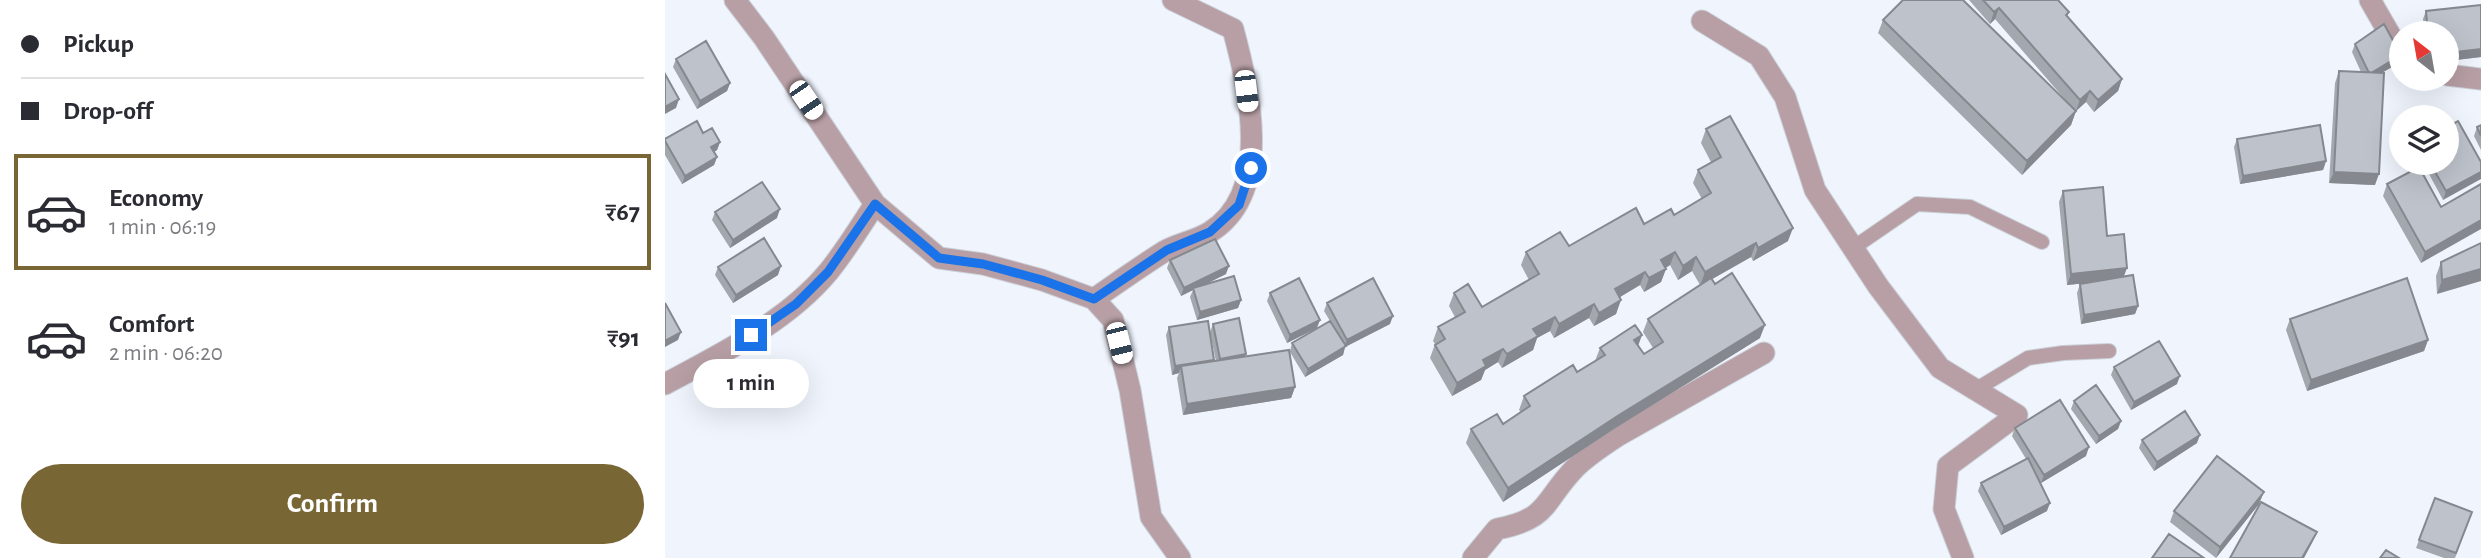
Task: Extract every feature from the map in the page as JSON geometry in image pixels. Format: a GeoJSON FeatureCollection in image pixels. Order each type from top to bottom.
{"type":"FeatureCollection","features":[{"type":"Feature","properties":{"kind":"street"},"geometry":{"type":"LineString","coordinates":[[735,0],[764,38],[875,204],[939,258],[983,264],[1042,280],[1094,299],[1113,320],[1130,390],[1151,517],[1180,558]]}},
{"type":"Feature","properties":{"kind":"street"},"geometry":{"type":"LineString","coordinates":[[1094,299],[1167,250],[1210,232],[1239,205],[1251,168],[1243,66],[1233,29],[1173,0]]}},
{"type":"Feature","properties":{"kind":"street"},"geometry":{"type":"LineString","coordinates":[[2370,0],[2389,33]]}},
{"type":"Feature","properties":{"kind":"street"},"geometry":{"type":"LineString","coordinates":[[1702,20],[1759,56],[1785,97],[1815,190],[1878,286],[1940,368],[2017,415],[1948,466],[1944,509],[1963,558]]}},
{"type":"Feature","properties":{"kind":"street"},"geometry":{"type":"LineString","coordinates":[[2459,76],[2481,79]]}},
{"type":"Feature","properties":{"kind":"street"},"geometry":{"type":"LineString","coordinates":[[665,384],[729,350],[796,304],[828,272],[875,204]]}},
{"type":"Feature","properties":{"kind":"street"},"geometry":{"type":"LineString","coordinates":[[1473,558],[1497,529],[1518,525],[1538,514],[1575,468],[1598,449],[1764,353]]}},
{"type":"Feature","properties":{"kind":"lane"},"geometry":{"type":"LineString","coordinates":[[1853,248],[1917,204],[1970,207],[2042,242]]}},
{"type":"Feature","properties":{"kind":"lane"},"geometry":{"type":"LineString","coordinates":[[1975,390],[2028,358],[2109,351]]}},
{"type":"Feature","properties":{"kind":"building"},"geometry":{"type":"Polygon","coordinates":[[[1903,0],[1963,0],[2076,111],[2027,161],[1883,20],[1903,0]]]}},
{"type":"Feature","properties":{"kind":"building"},"geometry":{"type":"Polygon","coordinates":[[[1983,0],[2058,0],[2069,12],[2066,15],[2122,79],[2098,100],[2090,91],[2080,100],[1999,8],[1994,12],[1983,0]]]}},
{"type":"Feature","properties":{"kind":"building"},"geometry":{"type":"Polygon","coordinates":[[[2481,5],[2481,49],[2459,52],[2459,21],[2427,21],[2426,11],[2481,5]]]}},
{"type":"Feature","properties":{"kind":"building"},"geometry":{"type":"Polygon","coordinates":[[[2384,24],[2389,33],[2389,62],[2369,73],[2355,44],[2384,24]]]}},
{"type":"Feature","properties":{"kind":"building"},"geometry":{"type":"Polygon","coordinates":[[[706,41],[730,83],[700,101],[676,59],[706,41]]]}},
{"type":"Feature","properties":{"kind":"building"},"geometry":{"type":"Polygon","coordinates":[[[2339,71],[2384,73],[2379,174],[2334,172],[2339,71]]]}},
{"type":"Feature","properties":{"kind":"building"},"geometry":{"type":"Polygon","coordinates":[[[665,74],[679,99],[665,107],[665,74]]]}},
{"type":"Feature","properties":{"kind":"building"},"geometry":{"type":"Polygon","coordinates":[[[1730,116],[1793,228],[1758,248],[1756,243],[1705,272],[1696,257],[1683,266],[1675,252],[1661,260],[1666,269],[1649,278],[1645,272],[1615,289],[1621,300],[1599,313],[1594,304],[1559,324],[1555,317],[1533,329],[1538,336],[1507,354],[1503,349],[1483,360],[1486,366],[1457,383],[1435,345],[1445,339],[1438,327],[1465,312],[1454,293],[1468,284],[1482,307],[1539,274],[1526,252],[1560,232],[1569,246],[1636,208],[1644,224],[1671,209],[1674,215],[1711,193],[1698,170],[1721,157],[1706,129],[1730,116]]]}},
{"type":"Feature","properties":{"kind":"building"},"geometry":{"type":"Polygon","coordinates":[[[697,121],[703,133],[712,128],[720,142],[711,147],[717,157],[685,176],[665,139],[697,121]]]}},
{"type":"Feature","properties":{"kind":"building"},"geometry":{"type":"Polygon","coordinates":[[[2459,123],[2481,162],[2481,172],[2446,191],[2437,175],[2459,175],[2459,123]]]}},
{"type":"Feature","properties":{"kind":"building"},"geometry":{"type":"Polygon","coordinates":[[[2320,125],[2326,161],[2243,176],[2237,139],[2320,125]]]}},
{"type":"Feature","properties":{"kind":"building"},"geometry":{"type":"Polygon","coordinates":[[[2404,175],[2423,175],[2441,207],[2481,184],[2481,220],[2425,252],[2387,184],[2404,175]]]}},
{"type":"Feature","properties":{"kind":"building"},"geometry":{"type":"Polygon","coordinates":[[[762,182],[780,209],[733,240],[715,212],[762,182]]]}},
{"type":"Feature","properties":{"kind":"building"},"geometry":{"type":"Polygon","coordinates":[[[2103,187],[2107,236],[2124,234],[2127,268],[2071,274],[2063,191],[2103,187]]]}},
{"type":"Feature","properties":{"kind":"building"},"geometry":{"type":"Polygon","coordinates":[[[764,238],[781,266],[736,295],[718,267],[764,238]]]}},
{"type":"Feature","properties":{"kind":"building"},"geometry":{"type":"Polygon","coordinates":[[[1215,239],[1229,266],[1184,288],[1170,260],[1215,239]]]}},
{"type":"Feature","properties":{"kind":"building"},"geometry":{"type":"Polygon","coordinates":[[[2481,243],[2481,269],[2442,280],[2441,262],[2481,243]]]}},
{"type":"Feature","properties":{"kind":"building"},"geometry":{"type":"Polygon","coordinates":[[[1732,273],[1765,325],[1619,415],[1508,488],[1471,429],[1497,414],[1503,424],[1530,406],[1524,396],[1573,365],[1577,372],[1605,355],[1600,348],[1635,325],[1642,335],[1634,340],[1644,354],[1663,342],[1648,319],[1711,278],[1715,284],[1732,273]]]}},
{"type":"Feature","properties":{"kind":"building"},"geometry":{"type":"Polygon","coordinates":[[[2133,275],[2138,306],[2084,315],[2080,284],[2133,275]]]}},
{"type":"Feature","properties":{"kind":"building"},"geometry":{"type":"Polygon","coordinates":[[[1234,276],[1241,300],[1200,312],[1193,288],[1234,276]]]}},
{"type":"Feature","properties":{"kind":"building"},"geometry":{"type":"Polygon","coordinates":[[[1299,278],[1320,320],[1290,335],[1270,293],[1299,278]]]}},
{"type":"Feature","properties":{"kind":"building"},"geometry":{"type":"Polygon","coordinates":[[[1373,278],[1393,316],[1347,340],[1327,303],[1373,278]]]}},
{"type":"Feature","properties":{"kind":"building"},"geometry":{"type":"Polygon","coordinates":[[[2407,278],[2428,340],[2311,380],[2290,319],[2407,278]]]}},
{"type":"Feature","properties":{"kind":"building"},"geometry":{"type":"Polygon","coordinates":[[[665,303],[681,332],[665,341],[665,303]]]}},
{"type":"Feature","properties":{"kind":"building"},"geometry":{"type":"Polygon","coordinates":[[[1239,318],[1246,354],[1220,359],[1213,324],[1239,318]]]}},
{"type":"Feature","properties":{"kind":"building"},"geometry":{"type":"Polygon","coordinates":[[[1208,321],[1214,360],[1175,366],[1169,327],[1208,321]]]}},
{"type":"Feature","properties":{"kind":"building"},"geometry":{"type":"Polygon","coordinates":[[[1330,321],[1346,346],[1308,369],[1292,343],[1330,321]]]}},
{"type":"Feature","properties":{"kind":"building"},"geometry":{"type":"Polygon","coordinates":[[[2159,341],[2180,376],[2134,402],[2114,367],[2159,341]]]}},
{"type":"Feature","properties":{"kind":"building"},"geometry":{"type":"Polygon","coordinates":[[[1289,350],[1295,387],[1187,404],[1181,366],[1289,350]]]}},
{"type":"Feature","properties":{"kind":"building"},"geometry":{"type":"Polygon","coordinates":[[[2096,385],[2121,421],[2099,436],[2074,401],[2096,385]]]}},
{"type":"Feature","properties":{"kind":"building"},"geometry":{"type":"Polygon","coordinates":[[[2060,400],[2089,447],[2044,475],[2015,428],[2060,400]]]}},
{"type":"Feature","properties":{"kind":"building"},"geometry":{"type":"Polygon","coordinates":[[[2185,411],[2200,435],[2157,462],[2142,440],[2185,411]]]}},
{"type":"Feature","properties":{"kind":"building"},"geometry":{"type":"Polygon","coordinates":[[[2217,456],[2264,492],[2220,547],[2174,511],[2217,456]]]}},
{"type":"Feature","properties":{"kind":"building"},"geometry":{"type":"Polygon","coordinates":[[[2028,458],[2050,503],[2004,527],[1981,483],[2028,458]]]}},
{"type":"Feature","properties":{"kind":"building"},"geometry":{"type":"Polygon","coordinates":[[[2435,498],[2472,512],[2456,553],[2419,540],[2435,498]]]}},
{"type":"Feature","properties":{"kind":"building"},"geometry":{"type":"Polygon","coordinates":[[[2261,502],[2317,532],[2302,558],[2230,558],[2261,502]]]}},
{"type":"Feature","properties":{"kind":"building"},"geometry":{"type":"Polygon","coordinates":[[[2169,534],[2204,558],[2152,558],[2169,534]]]}},
{"type":"Feature","properties":{"kind":"building"},"geometry":{"type":"Polygon","coordinates":[[[2386,550],[2399,558],[2380,558],[2386,550]]]}},
{"type":"Feature","properties":{"kind":"route"},"geometry":{"type":"LineString","coordinates":[[751,335],[796,304],[828,272],[875,204],[939,258],[983,264],[1042,280],[1094,299],[1167,250],[1210,232],[1239,205],[1251,168]]}}]}
